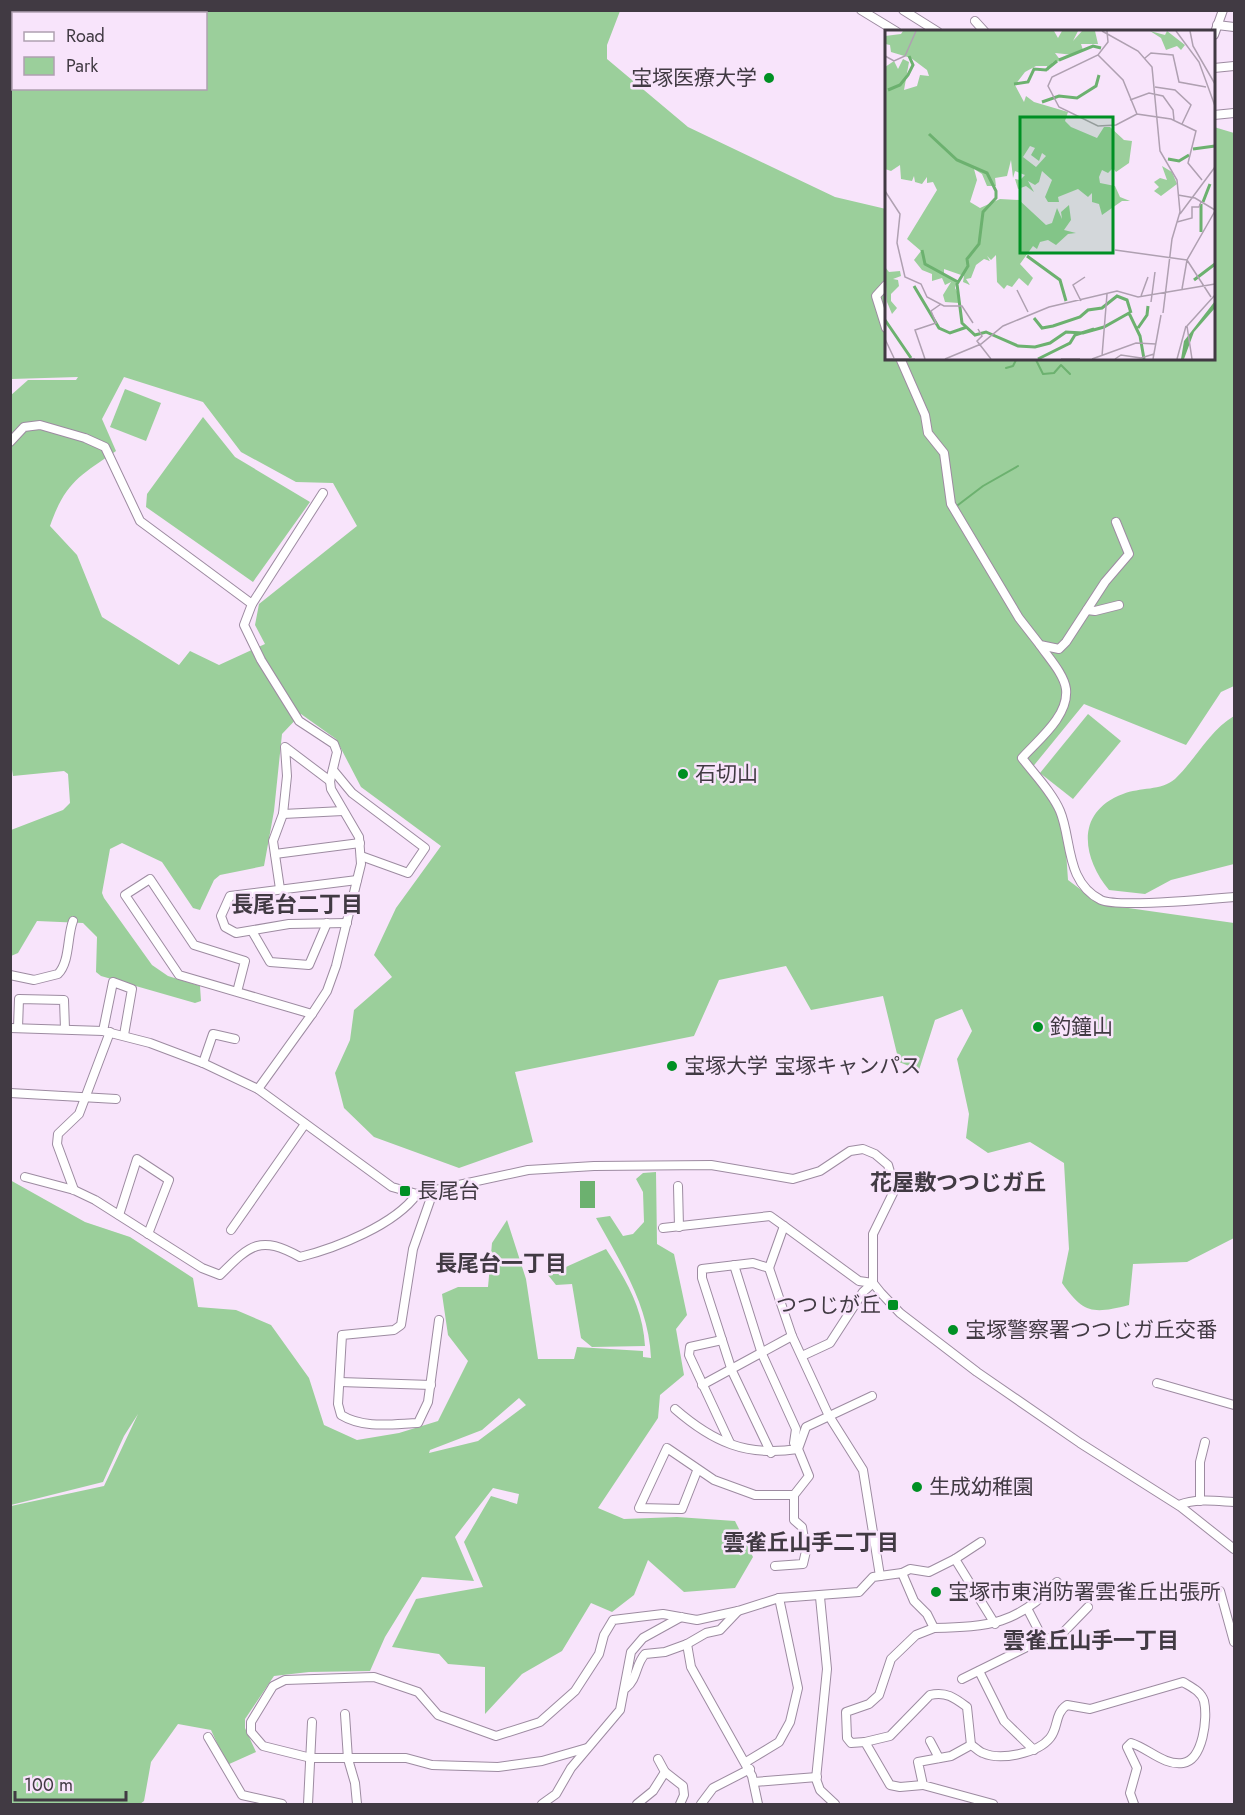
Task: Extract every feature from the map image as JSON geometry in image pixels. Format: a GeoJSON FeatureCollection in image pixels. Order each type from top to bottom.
{"type":"FeatureCollection","features":[{"type":"Feature","properties":{"kind":"street"},"geometry":{"type":"LineString","coordinates":[[903,10],[935,30]]}},
{"type":"Feature","properties":{"kind":"street"},"geometry":{"type":"LineString","coordinates":[[1215,31],[1223,10]]}},
{"type":"Feature","properties":{"kind":"street"},"geometry":{"type":"LineString","coordinates":[[862,11],[894,30]]}},
{"type":"Feature","properties":{"kind":"street"},"geometry":{"type":"LineString","coordinates":[[975,21],[983,30]]}},
{"type":"Feature","properties":{"kind":"street"},"geometry":{"type":"LineString","coordinates":[[1217,25],[1234,27]]}},
{"type":"Feature","properties":{"kind":"street"},"geometry":{"type":"LineString","coordinates":[[1215,69],[1234,66]]}},
{"type":"Feature","properties":{"kind":"street"},"geometry":{"type":"LineString","coordinates":[[1215,115],[1234,113]]}},
{"type":"Feature","properties":{"kind":"street"},"geometry":{"type":"LineString","coordinates":[[885,286],[876,296],[885,325]]}},
{"type":"Feature","properties":{"kind":"street"},"geometry":{"type":"LineString","coordinates":[[901,360],[925,415],[928,433],[944,453],[951,504],[1019,618],[1040,645],[1066,688],[1065,705],[1054,723],[1022,759],[1060,811],[1068,853],[1078,876],[1090,892],[1101,900],[1110,902],[1234,897]]}},
{"type":"Feature","properties":{"kind":"street"},"geometry":{"type":"LineString","coordinates":[[10,442],[24,427],[40,425],[85,438],[105,447],[140,521],[252,604]]}},
{"type":"Feature","properties":{"kind":"street"},"geometry":{"type":"LineString","coordinates":[[323,493],[252,604],[244,625],[261,660],[299,721],[334,744],[337,752],[330,781]]}},
{"type":"Feature","properties":{"kind":"street"},"geometry":{"type":"LineString","coordinates":[[1040,645],[1059,649],[1105,582],[1127,560],[1129,554],[1126,537],[1116,522]]}},
{"type":"Feature","properties":{"kind":"street"},"geometry":{"type":"LineString","coordinates":[[1087,610],[1095,611],[1119,605]]}},
{"type":"Feature","properties":{"kind":"street"},"geometry":{"type":"LineString","coordinates":[[258,1089],[327,991],[347,923],[361,856],[359,837],[343,811],[330,781],[285,747],[287,776],[283,814],[273,841],[280,889]]}},
{"type":"Feature","properties":{"kind":"street"},"geometry":{"type":"LineString","coordinates":[[333,770],[352,793],[425,848],[408,873],[361,856]]}},
{"type":"Feature","properties":{"kind":"street"},"geometry":{"type":"LineString","coordinates":[[283,814],[343,811]]}},
{"type":"Feature","properties":{"kind":"street"},"geometry":{"type":"LineString","coordinates":[[275,854],[360,843]]}},
{"type":"Feature","properties":{"kind":"street"},"geometry":{"type":"LineString","coordinates":[[237,992],[245,961],[194,945],[150,879],[125,895],[179,975],[312,1014]]}},
{"type":"Feature","properties":{"kind":"street"},"geometry":{"type":"LineString","coordinates":[[347,923],[289,924],[236,933],[225,927],[221,916],[230,896],[357,880]]}},
{"type":"Feature","properties":{"kind":"street"},"geometry":{"type":"LineString","coordinates":[[10,975],[34,980],[58,974],[64,964],[68,933],[73,921]]}},
{"type":"Feature","properties":{"kind":"street"},"geometry":{"type":"LineString","coordinates":[[252,931],[270,962],[309,965],[327,923]]}},
{"type":"Feature","properties":{"kind":"street"},"geometry":{"type":"LineString","coordinates":[[74,1190],[57,1143],[58,1134],[79,1114],[86,1096],[106,1031],[113,982],[132,989],[124,1035]]}},
{"type":"Feature","properties":{"kind":"street"},"geometry":{"type":"LineString","coordinates":[[65,1029],[64,1000],[19,999],[14,1028],[106,1031],[124,1035],[203,1063],[258,1089],[392,1187],[417,1194],[528,1170],[594,1166],[711,1165],[793,1179],[820,1171],[850,1151],[863,1149],[875,1154],[888,1165],[895,1189],[873,1234],[873,1283],[863,1292],[830,1343],[802,1356]]}},
{"type":"Feature","properties":{"kind":"street"},"geometry":{"type":"LineString","coordinates":[[203,1063],[213,1034],[235,1039]]}},
{"type":"Feature","properties":{"kind":"street"},"geometry":{"type":"LineString","coordinates":[[10,1093],[116,1099]]}},
{"type":"Feature","properties":{"kind":"street"},"geometry":{"type":"LineString","coordinates":[[231,1230],[305,1124]]}},
{"type":"Feature","properties":{"kind":"street"},"geometry":{"type":"LineString","coordinates":[[119,1215],[137,1159],[169,1180],[148,1234]]}},
{"type":"Feature","properties":{"kind":"street"},"geometry":{"type":"LineString","coordinates":[[25,1177],[74,1190],[119,1215],[202,1268],[220,1275],[244,1252],[261,1244],[278,1245],[300,1257],[326,1251],[375,1227],[411,1202],[417,1194]]}},
{"type":"Feature","properties":{"kind":"street"},"geometry":{"type":"LineString","coordinates":[[678,1186],[680,1227]]}},
{"type":"Feature","properties":{"kind":"street"},"geometry":{"type":"LineString","coordinates":[[433,1192],[413,1249],[401,1325],[394,1330],[342,1335],[341,1415],[351,1421],[370,1424],[418,1423],[428,1402],[439,1320]]}},
{"type":"Feature","properties":{"kind":"street"},"geometry":{"type":"LineString","coordinates":[[663,1228],[770,1216],[859,1281],[873,1283],[900,1313],[977,1372],[1080,1443],[1179,1506],[1234,1549]]}},
{"type":"Feature","properties":{"kind":"street"},"geometry":{"type":"LineString","coordinates":[[784,1226],[769,1268],[792,1336],[829,1416],[863,1470],[880,1576]]}},
{"type":"Feature","properties":{"kind":"street"},"geometry":{"type":"LineString","coordinates":[[769,1268],[753,1263],[702,1269],[702,1278],[732,1371],[771,1453]]}},
{"type":"Feature","properties":{"kind":"street"},"geometry":{"type":"LineString","coordinates":[[734,1265],[762,1354],[796,1429],[794,1443],[809,1476],[794,1495],[795,1520],[802,1527],[804,1535],[806,1551],[803,1564],[775,1566]]}},
{"type":"Feature","properties":{"kind":"street"},"geometry":{"type":"LineString","coordinates":[[702,1385],[732,1371],[792,1336]]}},
{"type":"Feature","properties":{"kind":"street"},"geometry":{"type":"LineString","coordinates":[[722,1340],[690,1347],[689,1355],[730,1443]]}},
{"type":"Feature","properties":{"kind":"street"},"geometry":{"type":"LineString","coordinates":[[340,1382],[431,1385]]}},
{"type":"Feature","properties":{"kind":"street"},"geometry":{"type":"LineString","coordinates":[[1157,1383],[1234,1405]]}},
{"type":"Feature","properties":{"kind":"street"},"geometry":{"type":"LineString","coordinates":[[798,1449],[806,1427],[872,1396]]}},
{"type":"Feature","properties":{"kind":"street"},"geometry":{"type":"LineString","coordinates":[[675,1409],[700,1430],[730,1443],[771,1453],[798,1449]]}},
{"type":"Feature","properties":{"kind":"street"},"geometry":{"type":"LineString","coordinates":[[1200,1501],[1200,1462],[1204,1442]]}},
{"type":"Feature","properties":{"kind":"street"},"geometry":{"type":"LineString","coordinates":[[697,1471],[682,1509],[639,1508],[667,1448],[697,1471],[755,1496],[794,1495]]}},
{"type":"Feature","properties":{"kind":"street"},"geometry":{"type":"LineString","coordinates":[[1179,1506],[1200,1501],[1234,1502]]}},
{"type":"Feature","properties":{"kind":"street"},"geometry":{"type":"LineString","coordinates":[[587,1748],[542,1761],[498,1767],[432,1765],[406,1758],[311,1758],[263,1746],[251,1732],[251,1722],[273,1686],[285,1680],[374,1677],[418,1692],[438,1715],[496,1736],[540,1722],[576,1691],[599,1654],[613,1620],[663,1614],[697,1620],[738,1611],[779,1598],[820,1597],[859,1592],[873,1577],[902,1573],[910,1569],[928,1572],[981,1542]]}},
{"type":"Feature","properties":{"kind":"street"},"geometry":{"type":"LineString","coordinates":[[955,1558],[995,1624]]}},
{"type":"Feature","properties":{"kind":"street"},"geometry":{"type":"LineString","coordinates":[[902,1573],[914,1601],[927,1614],[934,1628]]}},
{"type":"Feature","properties":{"kind":"street"},"geometry":{"type":"LineString","coordinates":[[1057,1582],[1028,1610],[995,1624],[934,1628],[916,1635],[891,1659],[879,1695],[869,1704],[846,1712],[847,1738],[851,1743],[891,1736],[930,1695],[938,1693],[954,1696],[967,1707],[971,1745],[984,1754],[1002,1756],[1034,1750],[1051,1737],[1059,1711],[1067,1705],[1090,1709],[1183,1682],[1197,1691],[1204,1701],[1202,1740],[1197,1755],[1185,1763],[1171,1763],[1142,1746],[1131,1743],[1127,1748],[1137,1768],[1130,1793],[1134,1804]]}},
{"type":"Feature","properties":{"kind":"street"},"geometry":{"type":"LineString","coordinates":[[1220,1591],[1234,1642]]}},
{"type":"Feature","properties":{"kind":"street"},"geometry":{"type":"LineString","coordinates":[[820,1597],[827,1669],[817,1778],[819,1790],[835,1804]]}},
{"type":"Feature","properties":{"kind":"street"},"geometry":{"type":"LineString","coordinates":[[701,1804],[713,1788],[748,1766],[779,1742],[790,1722],[798,1688],[779,1598]]}},
{"type":"Feature","properties":{"kind":"street"},"geometry":{"type":"LineString","coordinates":[[962,1679],[1048,1638],[1053,1643],[1088,1606]]}},
{"type":"Feature","properties":{"kind":"street"},"geometry":{"type":"LineString","coordinates":[[1028,1610],[1043,1640]]}},
{"type":"Feature","properties":{"kind":"street"},"geometry":{"type":"LineString","coordinates":[[625,1689],[635,1680],[640,1660],[645,1654],[665,1652],[687,1644],[706,1633],[720,1630],[738,1611]]}},
{"type":"Feature","properties":{"kind":"street"},"geometry":{"type":"LineString","coordinates":[[542,1804],[556,1794],[571,1768],[620,1710],[631,1652],[642,1638],[681,1617]]}},
{"type":"Feature","properties":{"kind":"street"},"geometry":{"type":"LineString","coordinates":[[687,1644],[691,1666],[748,1766],[758,1804]]}},
{"type":"Feature","properties":{"kind":"street"},"geometry":{"type":"LineString","coordinates":[[979,1671],[1004,1721],[1034,1750]]}},
{"type":"Feature","properties":{"kind":"street"},"geometry":{"type":"LineString","coordinates":[[345,1714],[348,1759],[355,1783],[357,1804]]}},
{"type":"Feature","properties":{"kind":"street"},"geometry":{"type":"LineString","coordinates":[[308,1804],[312,1722]]}},
{"type":"Feature","properties":{"kind":"street"},"geometry":{"type":"LineString","coordinates":[[208,1737],[242,1796],[282,1804]]}},
{"type":"Feature","properties":{"kind":"street"},"geometry":{"type":"LineString","coordinates":[[930,1741],[939,1758]]}},
{"type":"Feature","properties":{"kind":"street"},"geometry":{"type":"LineString","coordinates":[[866,1742],[890,1785],[900,1787],[923,1785],[993,1804]]}},
{"type":"Feature","properties":{"kind":"street"},"geometry":{"type":"LineString","coordinates":[[923,1785],[918,1762],[951,1756],[971,1745]]}},
{"type":"Feature","properties":{"kind":"street"},"geometry":{"type":"LineString","coordinates":[[658,1760],[665,1772],[682,1786],[684,1795],[680,1804]]}},
{"type":"Feature","properties":{"kind":"street"},"geometry":{"type":"LineString","coordinates":[[637,1804],[653,1791],[665,1772]]}},
{"type":"Feature","properties":{"kind":"street"},"geometry":{"type":"LineString","coordinates":[[754,1782],[817,1778]]}},
{"type":"Feature","properties":{"kind":"green space"},"geometry":{"type":"Polygon","coordinates":[[[11,11],[620,11],[607,45],[607,59],[688,127],[835,197],[885,209],[885,360],[1215,360],[1215,127],[1234,133],[1234,686],[1221,692],[1186,745],[1084,704],[1031,769],[1063,808],[1068,880],[1100,904],[1234,923],[1234,1238],[1187,1262],[1133,1264],[1129,1305],[1106,1310],[1083,1306],[1062,1283],[1069,1249],[1064,1163],[1030,1142],[988,1153],[966,1138],[969,1114],[957,1059],[972,1031],[962,1009],[935,1020],[919,1070],[899,1062],[883,996],[811,1010],[786,966],[719,980],[694,1036],[515,1072],[533,1142],[459,1168],[374,1137],[344,1108],[335,1073],[350,1040],[354,1010],[392,977],[374,955],[396,908],[441,846],[361,787],[336,739],[301,714],[282,734],[274,811],[264,866],[220,875],[214,880],[200,910],[193,908],[162,862],[122,843],[110,849],[102,893],[104,898],[152,965],[168,976],[200,986],[201,1001],[195,1003],[101,976],[96,972],[97,937],[83,923],[37,921],[18,953],[11,956],[11,830],[63,810],[70,803],[68,774],[64,771],[13,776],[11,763],[10,396],[28,380],[76,380],[78,377],[11,379],[11,11]],[[124,377],[102,419],[116,451],[75,482],[61,500],[50,526],[77,555],[102,617],[179,665],[190,651],[219,665],[265,644],[255,625],[259,604],[357,526],[333,483],[296,482],[241,452],[203,402],[124,377]]]}},
{"type":"Feature","properties":{"kind":"green space"},"geometry":{"type":"Polygon","coordinates":[[[125,389],[161,403],[146,441],[110,427],[125,389]]]}},
{"type":"Feature","properties":{"kind":"green space"},"geometry":{"type":"Polygon","coordinates":[[[203,417],[235,457],[310,502],[253,582],[146,507],[147,494],[203,417]]]}},
{"type":"Feature","properties":{"kind":"green space"},"geometry":{"type":"Polygon","coordinates":[[[1088,714],[1121,741],[1073,799],[1040,773],[1088,714]]]}},
{"type":"Feature","properties":{"kind":"green space"},"geometry":{"type":"Polygon","coordinates":[[[1234,716],[1234,864],[1171,880],[1145,894],[1109,890],[1093,864],[1089,850],[1090,824],[1097,812],[1108,802],[1123,794],[1157,787],[1175,779],[1217,729],[1234,716]]]}},
{"type":"Feature","properties":{"kind":"green space"},"geometry":{"type":"Polygon","coordinates":[[[656,1172],[657,1244],[674,1254],[687,1315],[676,1329],[684,1375],[660,1395],[658,1418],[598,1508],[624,1519],[677,1517],[735,1521],[753,1557],[735,1588],[684,1592],[648,1560],[634,1595],[612,1612],[591,1603],[562,1651],[522,1674],[485,1714],[485,1667],[448,1664],[439,1654],[392,1647],[416,1599],[483,1587],[464,1542],[491,1496],[517,1504],[519,1494],[493,1488],[455,1537],[474,1581],[422,1577],[385,1637],[370,1671],[309,1672],[274,1676],[245,1719],[245,1728],[256,1752],[227,1765],[211,1730],[178,1724],[151,1762],[144,1801],[140,1804],[11,1804],[11,1506],[104,1486],[138,1414],[124,1436],[103,1482],[11,1505],[10,1180],[85,1222],[130,1237],[193,1278],[198,1307],[236,1310],[271,1325],[309,1378],[324,1425],[357,1440],[399,1433],[438,1421],[468,1361],[448,1335],[442,1294],[458,1287],[488,1287],[492,1243],[507,1220],[526,1279],[538,1359],[574,1359],[577,1347],[643,1351],[643,1357],[651,1358],[645,1321],[632,1285],[596,1218],[610,1216],[623,1236],[633,1234],[644,1222],[643,1192],[636,1179],[643,1173],[656,1172]],[[519,1398],[482,1430],[430,1450],[429,1453],[478,1441],[526,1405],[519,1398]]]}},
{"type":"Feature","properties":{"kind":"green space"},"geometry":{"type":"Polygon","coordinates":[[[606,1249],[627,1283],[637,1307],[644,1332],[645,1346],[592,1347],[581,1338],[572,1284],[556,1285],[548,1275],[606,1249]]]}},
{"type":"Feature","properties":{"kind":"shaded area"},"geometry":{"type":"Polygon","coordinates":[[[580,1181],[595,1181],[595,1208],[580,1208],[580,1181]]]}},
{"type":"Feature","properties":{"kind":"waterway"},"geometry":{"type":"LineString","coordinates":[[1006,368],[1013,366],[1016,360]]}},
{"type":"Feature","properties":{"kind":"waterway"},"geometry":{"type":"LineString","coordinates":[[1036,360],[1043,374],[1054,373],[1061,365],[1070,374]]}},
{"type":"Feature","properties":{"kind":"waterway"},"geometry":{"type":"LineString","coordinates":[[958,505],[983,486],[1018,466]]}},
{"type":"Feature","properties":{"kind":"place","name":"宝塚医療大学"},"geometry":{"type":"Point","coordinates":[769,78]}},
{"type":"Feature","properties":{"kind":"place","name":"石切山"},"geometry":{"type":"Point","coordinates":[683,774]}},
{"type":"Feature","properties":{"kind":"place","name":"釣鐘山"},"geometry":{"type":"Point","coordinates":[1038,1027]}},
{"type":"Feature","properties":{"kind":"place","name":"宝塚大学 宝塚キャンパス"},"geometry":{"type":"Point","coordinates":[672,1066]}},
{"type":"Feature","properties":{"kind":"place","name":"長尾台"},"geometry":{"type":"Point","coordinates":[405,1191]}},
{"type":"Feature","properties":{"kind":"place","name":"つつじが丘"},"geometry":{"type":"Point","coordinates":[893,1305]}},
{"type":"Feature","properties":{"kind":"place","name":"宝塚警察署つつじガ丘交番"},"geometry":{"type":"Point","coordinates":[953,1330]}},
{"type":"Feature","properties":{"kind":"place","name":"生成幼稚園"},"geometry":{"type":"Point","coordinates":[917,1487]}},
{"type":"Feature","properties":{"kind":"place","name":"宝塚市東消防署雲雀丘出張所"},"geometry":{"type":"Point","coordinates":[936,1592]}},
{"type":"Feature","properties":{"kind":"district","name":"長尾台二丁目"},"geometry":{"type":"Point","coordinates":[297,904]}},
{"type":"Feature","properties":{"kind":"district","name":"花屋敷つつじガ丘"},"geometry":{"type":"Point","coordinates":[958,1182]}},
{"type":"Feature","properties":{"kind":"district","name":"長尾台一丁目"},"geometry":{"type":"Point","coordinates":[501,1263]}},
{"type":"Feature","properties":{"kind":"district","name":"雲雀丘山手二丁目"},"geometry":{"type":"Point","coordinates":[811,1542]}},
{"type":"Feature","properties":{"kind":"district","name":"雲雀丘山手一丁目"},"geometry":{"type":"Point","coordinates":[1091,1640]}}]}
